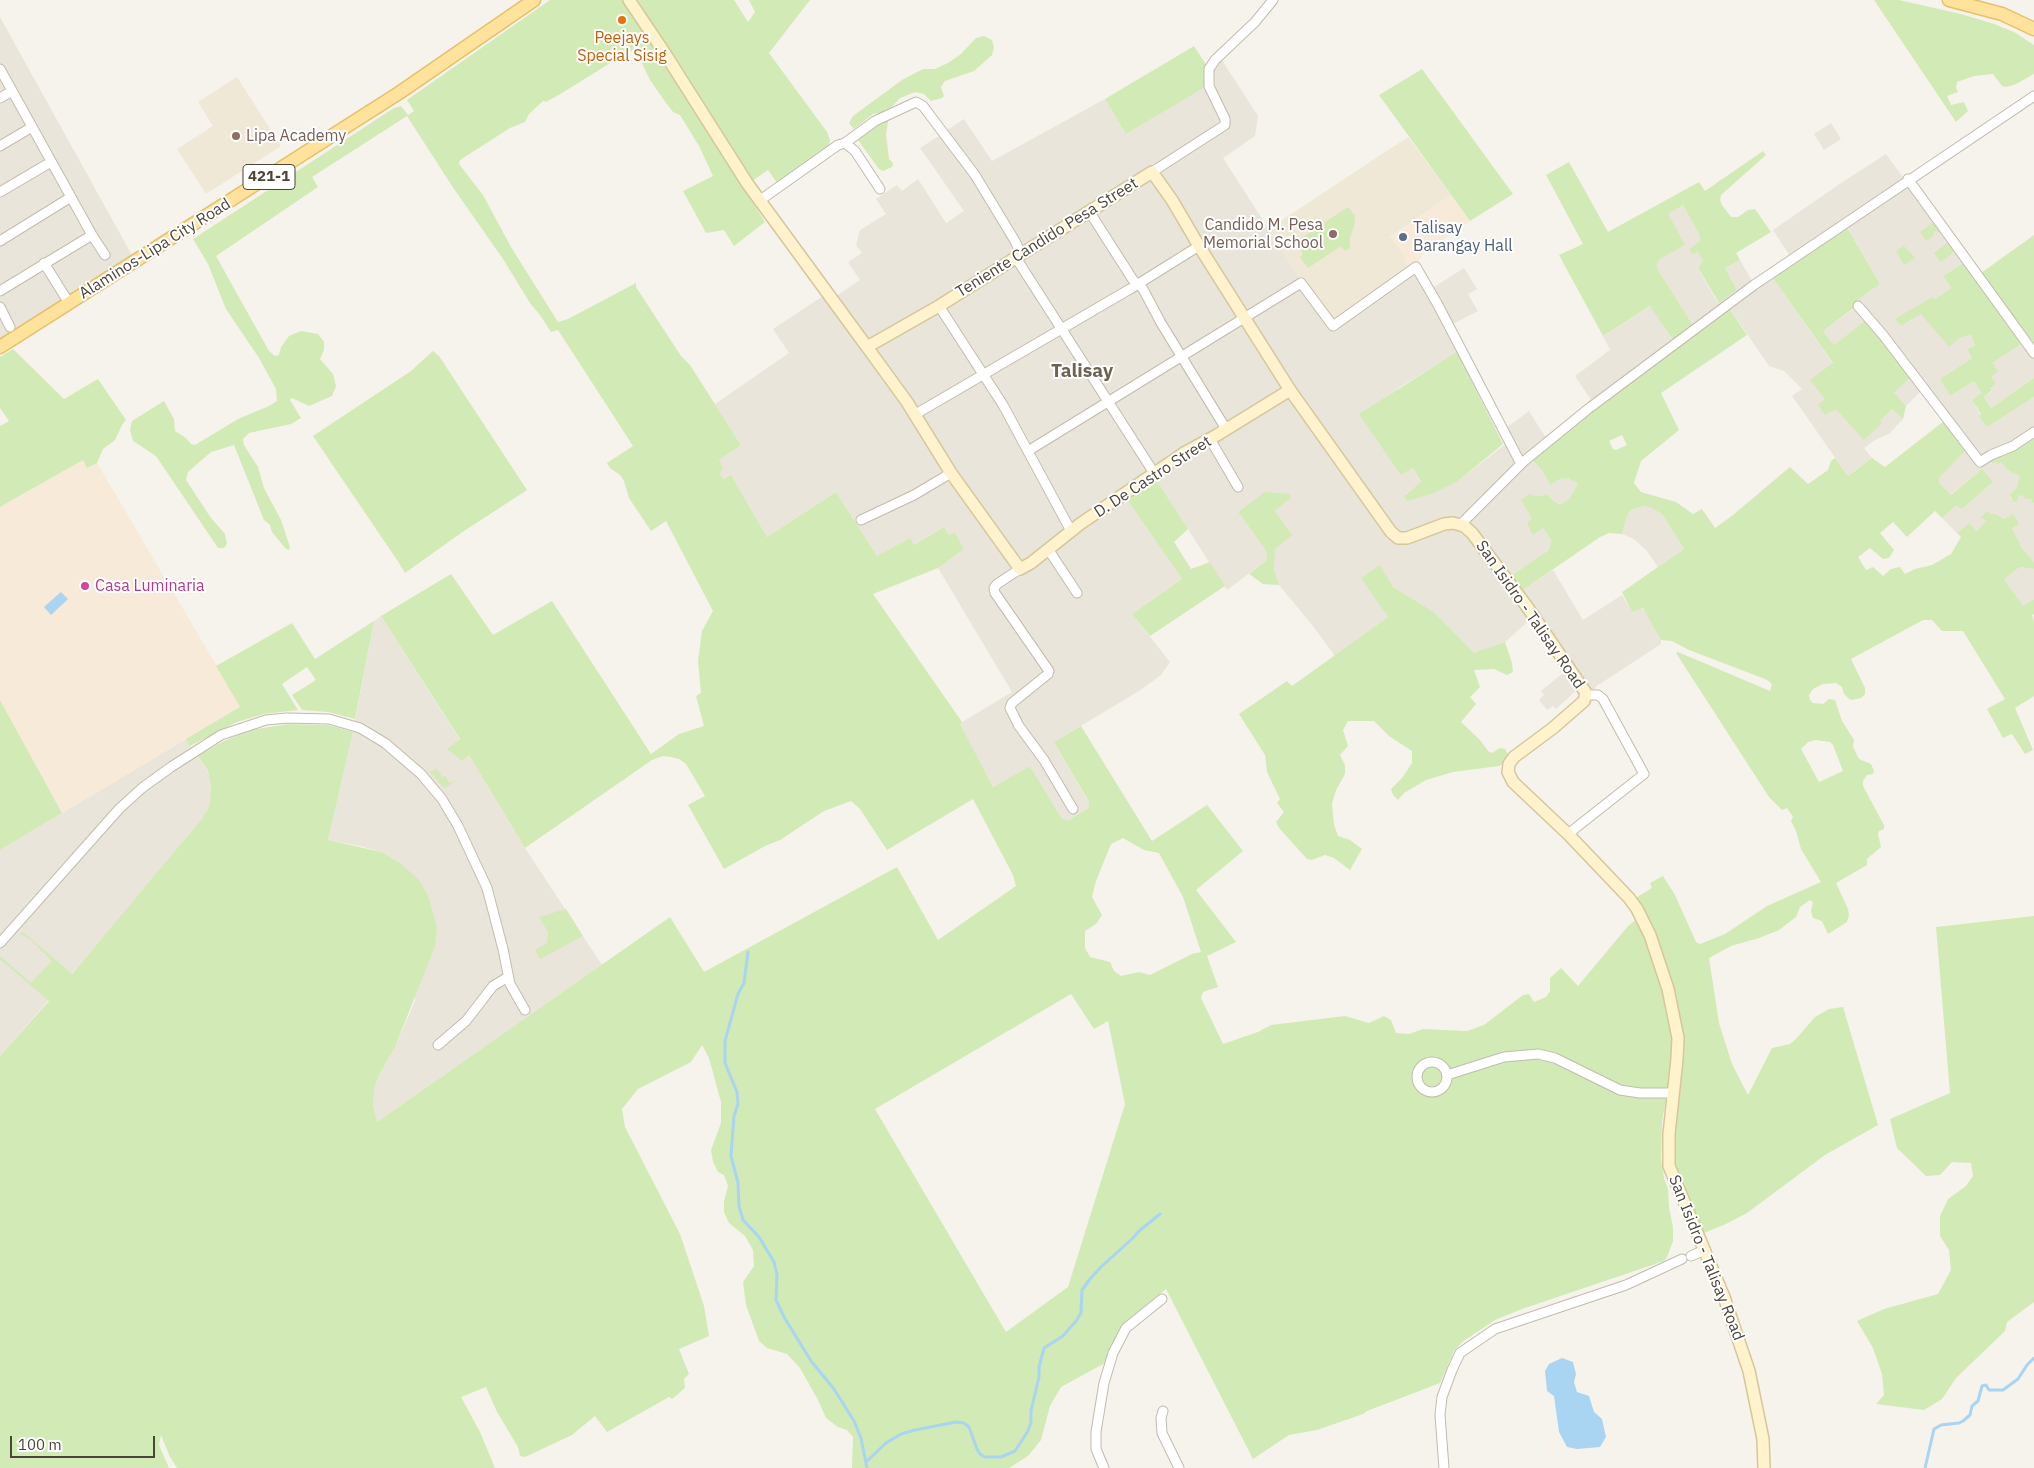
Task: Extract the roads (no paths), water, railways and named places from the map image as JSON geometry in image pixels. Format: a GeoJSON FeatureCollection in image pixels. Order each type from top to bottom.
{"type":"FeatureCollection","features":[{"type":"Feature","properties":{"kind":"main road","name":"Alaminos-Lipa City Road"},"geometry":{"type":"LineString","coordinates":[[0,347],[399,93],[534,0]]}},
{"type":"Feature","properties":{"kind":"main road"},"geometry":{"type":"LineString","coordinates":[[1949,0],[2002,14],[2034,29]]}},
{"type":"Feature","properties":{"kind":"street"},"geometry":{"type":"LineString","coordinates":[[629,0],[759,201],[900,392],[951,473],[1020,569],[997,584],[994,588],[995,593],[1049,671],[1048,674],[1012,703],[1010,708],[1019,726],[1033,742],[1073,809]]}},
{"type":"Feature","properties":{"kind":"street"},"geometry":{"type":"LineString","coordinates":[[1152,172],[1225,125],[1225,119],[1209,86],[1210,67],[1255,22],[1273,0]]}},
{"type":"Feature","properties":{"kind":"street"},"geometry":{"type":"LineString","coordinates":[[0,69],[105,255]]}},
{"type":"Feature","properties":{"kind":"street"},"geometry":{"type":"LineString","coordinates":[[0,98],[12,91]]}},
{"type":"Feature","properties":{"kind":"street"},"geometry":{"type":"LineString","coordinates":[[1461,524],[1520,464],[1588,409],[1754,284],[2034,96]]}},
{"type":"Feature","properties":{"kind":"street"},"geometry":{"type":"LineString","coordinates":[[759,201],[875,121],[916,102],[924,106],[975,175],[1015,240],[1018,256],[1108,403],[1154,473]]}},
{"type":"Feature","properties":{"kind":"street"},"geometry":{"type":"LineString","coordinates":[[0,146],[32,127]]}},
{"type":"Feature","properties":{"kind":"street"},"geometry":{"type":"LineString","coordinates":[[845,143],[855,150],[880,189]]}},
{"type":"Feature","properties":{"kind":"street"},"geometry":{"type":"LineString","coordinates":[[0,192],[51,162]]}},
{"type":"Feature","properties":{"kind":"street","name":"Teniente Candido Pesa Street"},"geometry":{"type":"LineString","coordinates":[[867,347],[939,306],[1152,172],[1177,207],[1199,246],[1290,390],[1394,535],[1398,538],[1407,538],[1444,524],[1461,524]]}},
{"type":"Feature","properties":{"kind":"street"},"geometry":{"type":"LineString","coordinates":[[1908,180],[2034,353]]}},
{"type":"Feature","properties":{"kind":"street"},"geometry":{"type":"LineString","coordinates":[[0,241],[71,197]]}},
{"type":"Feature","properties":{"kind":"street"},"geometry":{"type":"LineString","coordinates":[[1089,211],[1133,280],[1143,289],[1226,429]]}},
{"type":"Feature","properties":{"kind":"street"},"geometry":{"type":"LineString","coordinates":[[0,291],[92,235]]}},
{"type":"Feature","properties":{"kind":"street"},"geometry":{"type":"LineString","coordinates":[[914,415],[1138,284],[1199,246]]}},
{"type":"Feature","properties":{"kind":"street"},"geometry":{"type":"LineString","coordinates":[[44,263],[69,304]]}},
{"type":"Feature","properties":{"kind":"street"},"geometry":{"type":"LineString","coordinates":[[1028,451],[1301,283],[1330,324],[1334,326],[1416,267],[1431,291],[1520,464]]}},
{"type":"Feature","properties":{"kind":"street"},"geometry":{"type":"LineString","coordinates":[[939,306],[1003,405],[1071,530]]}},
{"type":"Feature","properties":{"kind":"street"},"geometry":{"type":"LineString","coordinates":[[1858,306],[1883,335],[1980,462],[2013,446],[2034,432]]}},
{"type":"Feature","properties":{"kind":"street"},"geometry":{"type":"LineString","coordinates":[[0,307],[10,327]]}},
{"type":"Feature","properties":{"kind":"street","name":"D. De Castro Street"},"geometry":{"type":"LineString","coordinates":[[1020,569],[1071,530],[1184,453],[1290,390]]}},
{"type":"Feature","properties":{"kind":"street"},"geometry":{"type":"LineString","coordinates":[[1210,439],[1238,487]]}},
{"type":"Feature","properties":{"kind":"street"},"geometry":{"type":"LineString","coordinates":[[861,520],[908,498],[951,473]]}},
{"type":"Feature","properties":{"kind":"street","name":"San Isidro - Talisay Road"},"geometry":{"type":"LineString","coordinates":[[1461,524],[1472,534],[1528,608],[1587,695],[1584,701],[1553,728],[1514,758],[1508,769],[1513,782],[1568,834],[1629,898],[1648,929],[1668,989],[1676,1028],[1678,1053],[1672,1093],[1668,1148],[1669,1166],[1724,1297],[1749,1371],[1762,1431],[1764,1468]]}},
{"type":"Feature","properties":{"kind":"street"},"geometry":{"type":"LineString","coordinates":[[1048,549],[1077,593]]}},
{"type":"Feature","properties":{"kind":"street"},"geometry":{"type":"LineString","coordinates":[[1568,834],[1644,774],[1603,700],[1598,694],[1587,695]]}},
{"type":"Feature","properties":{"kind":"street"},"geometry":{"type":"LineString","coordinates":[[0,943],[119,809],[142,788],[170,767],[213,740],[230,732],[266,720],[308,717],[347,724],[374,736],[405,759],[434,788],[458,826],[487,888],[512,990],[525,1010]]}},
{"type":"Feature","properties":{"kind":"street"},"geometry":{"type":"LineString","coordinates":[[438,1045],[466,1021],[493,986],[508,977]]}},
{"type":"Feature","properties":{"kind":"street"},"geometry":{"type":"LineString","coordinates":[[1447,1075],[1504,1057],[1538,1054],[1554,1058],[1620,1090],[1640,1093],[1672,1093]]}},
{"type":"Feature","properties":{"kind":"street"},"geometry":{"type":"LineString","coordinates":[[1444,1468],[1440,1415],[1442,1397],[1460,1353],[1495,1329],[1626,1285],[1705,1250]]}},
{"type":"Feature","properties":{"kind":"street"},"geometry":{"type":"LineString","coordinates":[[1104,1468],[1096,1448],[1096,1440],[1102,1393],[1109,1366],[1117,1344],[1126,1328],[1162,1299]]}},
{"type":"Feature","properties":{"kind":"street"},"geometry":{"type":"LineString","coordinates":[[1163,1410],[1161,1418],[1162,1434],[1179,1468]]}},
{"type":"Feature","properties":{"kind":"water"},"geometry":{"type":"Polygon","coordinates":[[[61,592],[68,599],[51,615],[44,607],[61,592]]]}},
{"type":"Feature","properties":{"kind":"water"},"geometry":{"type":"Polygon","coordinates":[[[1562,1358],[1573,1362],[1576,1374],[1574,1382],[1577,1392],[1589,1396],[1594,1412],[1602,1419],[1606,1437],[1600,1447],[1577,1449],[1567,1447],[1559,1432],[1554,1396],[1547,1391],[1545,1371],[1549,1364],[1562,1358]]]}},
{"type":"Feature","properties":{"kind":"waterway"},"geometry":{"type":"LineString","coordinates":[[748,952],[744,983],[738,994],[725,1041],[725,1063],[737,1092],[738,1104],[734,1116],[731,1156],[738,1183],[739,1206],[743,1220],[759,1237],[774,1262],[777,1275],[776,1300],[784,1317],[811,1361],[834,1389],[854,1421],[861,1438],[867,1468]]}},
{"type":"Feature","properties":{"kind":"waterway"},"geometry":{"type":"LineString","coordinates":[[866,1462],[886,1443],[901,1434],[956,1422],[964,1423],[969,1427],[977,1449],[985,1457],[1001,1457],[1015,1451],[1028,1431],[1031,1422],[1031,1411],[1044,1348],[1063,1336],[1076,1321],[1081,1313],[1082,1290],[1090,1279],[1139,1231],[1160,1214]]}},
{"type":"Feature","properties":{"kind":"waterway"},"geometry":{"type":"LineString","coordinates":[[1925,1468],[1934,1429],[1941,1425],[1963,1421],[1970,1415],[1972,1406],[1978,1401],[1982,1386],[1986,1385],[1989,1390],[2003,1390],[2018,1379],[2034,1358]]}},
{"type":"Feature","properties":{"kind":"place","name":"Peejays Special Sisig"},"geometry":{"type":"Point","coordinates":[622,20]}},
{"type":"Feature","properties":{"kind":"place","name":"Lipa Academy"},"geometry":{"type":"Point","coordinates":[236,136]}},
{"type":"Feature","properties":{"kind":"place","name":"Candido M. Pesa Memorial School"},"geometry":{"type":"Point","coordinates":[1333,234]}},
{"type":"Feature","properties":{"kind":"place","name":"Talisay Barangay Hall"},"geometry":{"type":"Point","coordinates":[1403,237]}},
{"type":"Feature","properties":{"kind":"place","name":"Casa Luminaria"},"geometry":{"type":"Point","coordinates":[85,586]}},
{"type":"Feature","properties":{"kind":"district","name":"Talisay"},"geometry":{"type":"Point","coordinates":[1082,372]}}]}
